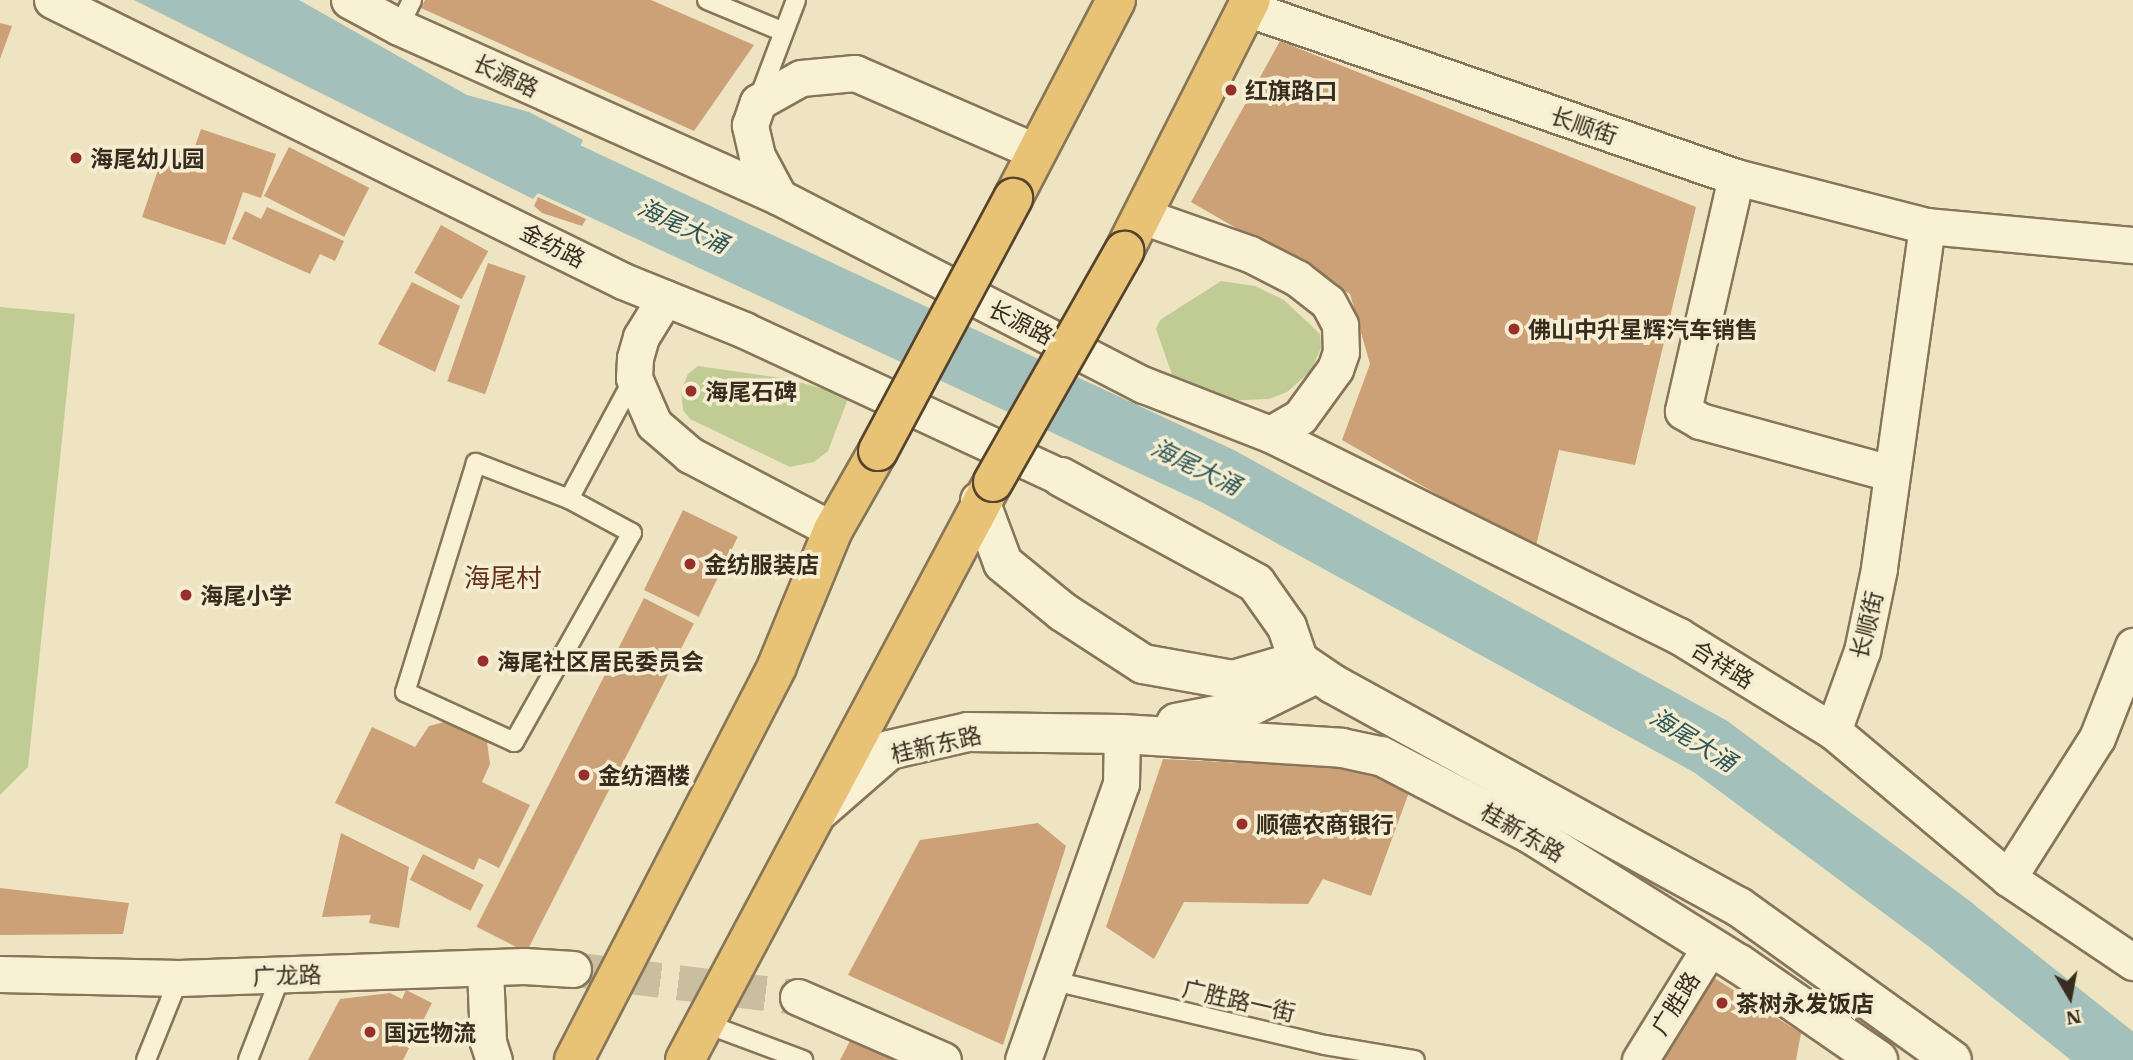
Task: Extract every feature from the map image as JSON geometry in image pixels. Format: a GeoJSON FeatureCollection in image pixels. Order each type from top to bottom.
{"type":"FeatureCollection","features":[{"type":"Feature","properties":{"kind":"highway"},"geometry":{"type":"LineString","coordinates":[[574,1060],[777,666],[833,530],[878,451],[1116,0]]}},
{"type":"Feature","properties":{"kind":"highway"},"geometry":{"type":"LineString","coordinates":[[685,1060],[986,491],[1145,217],[1248,4]]}},
{"type":"Feature","properties":{"kind":"street","name":"金纺路"},"geometry":{"type":"LineString","coordinates":[[52,0],[665,298],[744,330],[1061,477]]}},
{"type":"Feature","properties":{"kind":"street","name":"长源路"},"geometry":{"type":"LineString","coordinates":[[349,0],[405,14],[779,197],[1144,385],[1270,434]]}},
{"type":"Feature","properties":{"kind":"street","name":"长顺街"},"geometry":{"type":"LineString","coordinates":[[1248,4],[1736,177],[1927,226],[2133,245]]}},
{"type":"Feature","properties":{"kind":"street"},"geometry":{"type":"LineString","coordinates":[[779,197],[754,146],[750,125],[758,102],[801,78],[855,73],[1034,151]]}},
{"type":"Feature","properties":{"kind":"street"},"geometry":{"type":"LineString","coordinates":[[1736,177],[1683,411],[1700,421],[1890,473]]}},
{"type":"Feature","properties":{"kind":"street"},"geometry":{"type":"LineString","coordinates":[[1145,217],[1250,254],[1297,278],[1328,302],[1340,325],[1341,352],[1335,369],[1300,417],[1270,434]]}},
{"type":"Feature","properties":{"kind":"street","name":"长顺街"},"geometry":{"type":"LineString","coordinates":[[1833,731],[1862,651],[1879,569],[1890,473],[1927,226]]}},
{"type":"Feature","properties":{"kind":"street"},"geometry":{"type":"LineString","coordinates":[[665,298],[641,337],[634,378],[643,405],[667,439],[833,530]]}},
{"type":"Feature","properties":{"kind":"street","name":"合祥路"},"geometry":{"type":"LineString","coordinates":[[1270,434],[1679,636],[1833,731],[2008,878],[2133,962]]}},
{"type":"Feature","properties":{"kind":"street"},"geometry":{"type":"LineString","coordinates":[[986,491],[1003,563],[1063,612],[1143,664],[1233,680],[1308,667],[1287,627],[1256,583],[1061,477]]}},
{"type":"Feature","properties":{"kind":"street"},"geometry":{"type":"LineString","coordinates":[[2008,878],[2097,738],[2133,646]]}},
{"type":"Feature","properties":{"kind":"street","name":"桂新东路"},"geometry":{"type":"LineString","coordinates":[[1122,734],[1243,710],[1308,667],[1383,714],[1515,780],[1739,907],[1952,1060]]}},
{"type":"Feature","properties":{"kind":"street","name":"桂新东路"},"geometry":{"type":"LineString","coordinates":[[814,816],[889,750],[968,732],[1122,734],[1342,748],[1381,755],[1530,833],[1710,947],[1878,1060]]}},
{"type":"Feature","properties":{"kind":"street"},"geometry":{"type":"LineString","coordinates":[[1023,1060],[1054,981],[1121,784],[1122,734]]}},
{"type":"Feature","properties":{"kind":"street","name":"广胜路"},"geometry":{"type":"LineString","coordinates":[[1640,1060],[1710,947]]}},
{"type":"Feature","properties":{"kind":"street"},"geometry":{"type":"LineString","coordinates":[[485,969],[488,1042],[494,1060]]}},
{"type":"Feature","properties":{"kind":"street","name":"广龙路"},"geometry":{"type":"LineString","coordinates":[[1,978],[179,978],[573,969]]}},
{"type":"Feature","properties":{"kind":"street"},"geometry":{"type":"LineString","coordinates":[[798,997],[943,1060]]}},
{"type":"Feature","properties":{"kind":"lane"},"geometry":{"type":"LineString","coordinates":[[707,0],[784,32]]}},
{"type":"Feature","properties":{"kind":"lane"},"geometry":{"type":"LineString","coordinates":[[758,102],[796,0]]}},
{"type":"Feature","properties":{"kind":"lane"},"geometry":{"type":"LineString","coordinates":[[569,499],[634,378]]}},
{"type":"Feature","properties":{"kind":"lane"},"geometry":{"type":"LineString","coordinates":[[476,463],[569,499],[632,533],[514,742],[405,692],[476,463]]}},
{"type":"Feature","properties":{"kind":"lane"},"geometry":{"type":"LineString","coordinates":[[248,1060],[281,975]]}},
{"type":"Feature","properties":{"kind":"lane"},"geometry":{"type":"LineString","coordinates":[[146,1060],[179,978]]}},
{"type":"Feature","properties":{"kind":"lane","name":"广胜路一街"},"geometry":{"type":"LineString","coordinates":[[1054,981],[1325,1045],[1415,1060]]}},
{"type":"Feature","properties":{"kind":"lane"},"geometry":{"type":"LineString","coordinates":[[704,1023],[803,1060]]}},
{"type":"Feature","properties":{"kind":"green space"},"geometry":{"type":"Polygon","coordinates":[[[1221,281],[1255,286],[1284,300],[1320,334],[1321,348],[1311,371],[1287,392],[1269,399],[1218,401],[1175,383],[1156,329],[1160,320],[1221,281]]]}},
{"type":"Feature","properties":{"kind":"green space"},"geometry":{"type":"Polygon","coordinates":[[[0,307],[75,314],[28,767],[0,795],[0,307]]]}},
{"type":"Feature","properties":{"kind":"green space"},"geometry":{"type":"Polygon","coordinates":[[[698,366],[788,379],[849,396],[828,451],[814,462],[790,467],[690,419],[683,410],[681,391],[688,374],[698,366]]]}},
{"type":"Feature","properties":{"kind":"water"},"geometry":{"type":"Polygon","coordinates":[[[134,0],[299,0],[467,95],[529,112],[583,140],[556,201],[538,193],[533,199],[134,0]]]}},
{"type":"Feature","properties":{"kind":"building"},"geometry":{"type":"Polygon","coordinates":[[[425,0],[651,0],[754,45],[694,131],[421,8],[425,0]]]}},
{"type":"Feature","properties":{"kind":"building"},"geometry":{"type":"Polygon","coordinates":[[[0,23],[12,26],[0,59],[0,23]]]}},
{"type":"Feature","properties":{"kind":"building","name":"佛山中升星辉汽车销售"},"geometry":{"type":"Polygon","coordinates":[[[1280,41],[1696,207],[1635,465],[1559,450],[1535,550],[1342,440],[1370,364],[1350,294],[1191,202],[1280,41]]]}},
{"type":"Feature","properties":{"kind":"building"},"geometry":{"type":"Polygon","coordinates":[[[201,129],[276,154],[261,198],[243,192],[225,245],[142,217],[166,146],[192,155],[201,129]]]}},
{"type":"Feature","properties":{"kind":"building"},"geometry":{"type":"Polygon","coordinates":[[[289,147],[369,188],[344,237],[264,196],[289,147]]]}},
{"type":"Feature","properties":{"kind":"building"},"geometry":{"type":"Polygon","coordinates":[[[538,197],[586,219],[582,226],[542,213],[534,206],[538,197]]]}},
{"type":"Feature","properties":{"kind":"building"},"geometry":{"type":"Polygon","coordinates":[[[267,207],[344,241],[335,261],[320,254],[310,274],[232,239],[245,211],[261,219],[267,207]]]}},
{"type":"Feature","properties":{"kind":"building"},"geometry":{"type":"Polygon","coordinates":[[[441,225],[488,251],[462,299],[414,273],[441,225]]]}},
{"type":"Feature","properties":{"kind":"building"},"geometry":{"type":"Polygon","coordinates":[[[488,263],[526,276],[485,394],[447,381],[488,263]]]}},
{"type":"Feature","properties":{"kind":"building"},"geometry":{"type":"Polygon","coordinates":[[[412,282],[460,306],[435,372],[378,344],[412,282]]]}},
{"type":"Feature","properties":{"kind":"building","name":"金纺服装店"},"geometry":{"type":"Polygon","coordinates":[[[683,510],[738,537],[699,617],[644,590],[683,510]]]}},
{"type":"Feature","properties":{"kind":"building","name":"金纺酒楼"},"geometry":{"type":"Polygon","coordinates":[[[644,598],[694,623],[526,952],[476,927],[644,598]]]}},
{"type":"Feature","properties":{"kind":"building"},"geometry":{"type":"Polygon","coordinates":[[[460,718],[479,730],[487,742],[490,764],[482,782],[530,805],[499,868],[479,858],[474,870],[335,803],[372,727],[415,747],[429,726],[460,718]]]}},
{"type":"Feature","properties":{"kind":"building","name":"顺德农商银行"},"geometry":{"type":"Polygon","coordinates":[[[1163,759],[1364,769],[1411,787],[1371,896],[1323,879],[1308,904],[1184,902],[1154,959],[1106,927],[1163,759]]]}},
{"type":"Feature","properties":{"kind":"building"},"geometry":{"type":"Polygon","coordinates":[[[1038,823],[1066,846],[1003,1045],[848,975],[920,840],[1038,823]]]}},
{"type":"Feature","properties":{"kind":"building"},"geometry":{"type":"Polygon","coordinates":[[[341,833],[409,867],[399,928],[369,923],[371,915],[322,917],[341,833]]]}},
{"type":"Feature","properties":{"kind":"building"},"geometry":{"type":"Polygon","coordinates":[[[423,854],[484,885],[470,911],[410,880],[423,854]]]}},
{"type":"Feature","properties":{"kind":"building"},"geometry":{"type":"Polygon","coordinates":[[[0,888],[129,903],[123,934],[0,935],[0,888]]]}},
{"type":"Feature","properties":{"kind":"building","name":"茶树永发饭店"},"geometry":{"type":"Polygon","coordinates":[[[1708,974],[1801,1033],[1796,1060],[1653,1060],[1708,974]]]}},
{"type":"Feature","properties":{"kind":"building","name":"国远物流"},"geometry":{"type":"Polygon","coordinates":[[[406,990],[432,1003],[403,1060],[308,1060],[340,999],[390,993],[402,999],[406,990]]]}},
{"type":"Feature","properties":{"kind":"building"},"geometry":{"type":"Polygon","coordinates":[[[851,1039],[892,1060],[840,1060],[851,1039]]]}},
{"type":"Feature","properties":{"kind":"waterway","name":"海尾大涌"},"geometry":{"type":"LineString","coordinates":[[493,138],[1220,477],[1710,746],[1952,926],[2120,1060]]}},
{"type":"Feature","properties":{"kind":"tunnel"},"geometry":{"type":"LineString","coordinates":[[573,969],[798,997]]}},
{"type":"Feature","properties":{"kind":"place","name":"红旗路口"},"geometry":{"type":"Point","coordinates":[1231,90]}},
{"type":"Feature","properties":{"kind":"place","name":"海尾幼儿园"},"geometry":{"type":"Point","coordinates":[76,158]}},
{"type":"Feature","properties":{"kind":"place","name":"佛山中升星辉汽车销售"},"geometry":{"type":"Point","coordinates":[1514,329]}},
{"type":"Feature","properties":{"kind":"place","name":"海尾石碑"},"geometry":{"type":"Point","coordinates":[691,391]}},
{"type":"Feature","properties":{"kind":"place","name":"金纺服装店"},"geometry":{"type":"Point","coordinates":[690,564]}},
{"type":"Feature","properties":{"kind":"place","name":"海尾小学"},"geometry":{"type":"Point","coordinates":[186,595]}},
{"type":"Feature","properties":{"kind":"place","name":"海尾社区居民委员会"},"geometry":{"type":"Point","coordinates":[483,661]}},
{"type":"Feature","properties":{"kind":"place","name":"金纺酒楼"},"geometry":{"type":"Point","coordinates":[584,775]}},
{"type":"Feature","properties":{"kind":"place","name":"顺德农商银行"},"geometry":{"type":"Point","coordinates":[1242,824]}},
{"type":"Feature","properties":{"kind":"place","name":"茶树永发饭店"},"geometry":{"type":"Point","coordinates":[1722,1003]}},
{"type":"Feature","properties":{"kind":"place","name":"国远物流"},"geometry":{"type":"Point","coordinates":[370,1032]}},
{"type":"Feature","properties":{"kind":"district","name":"海尾村"},"geometry":{"type":"Point","coordinates":[503,578]}}]}
